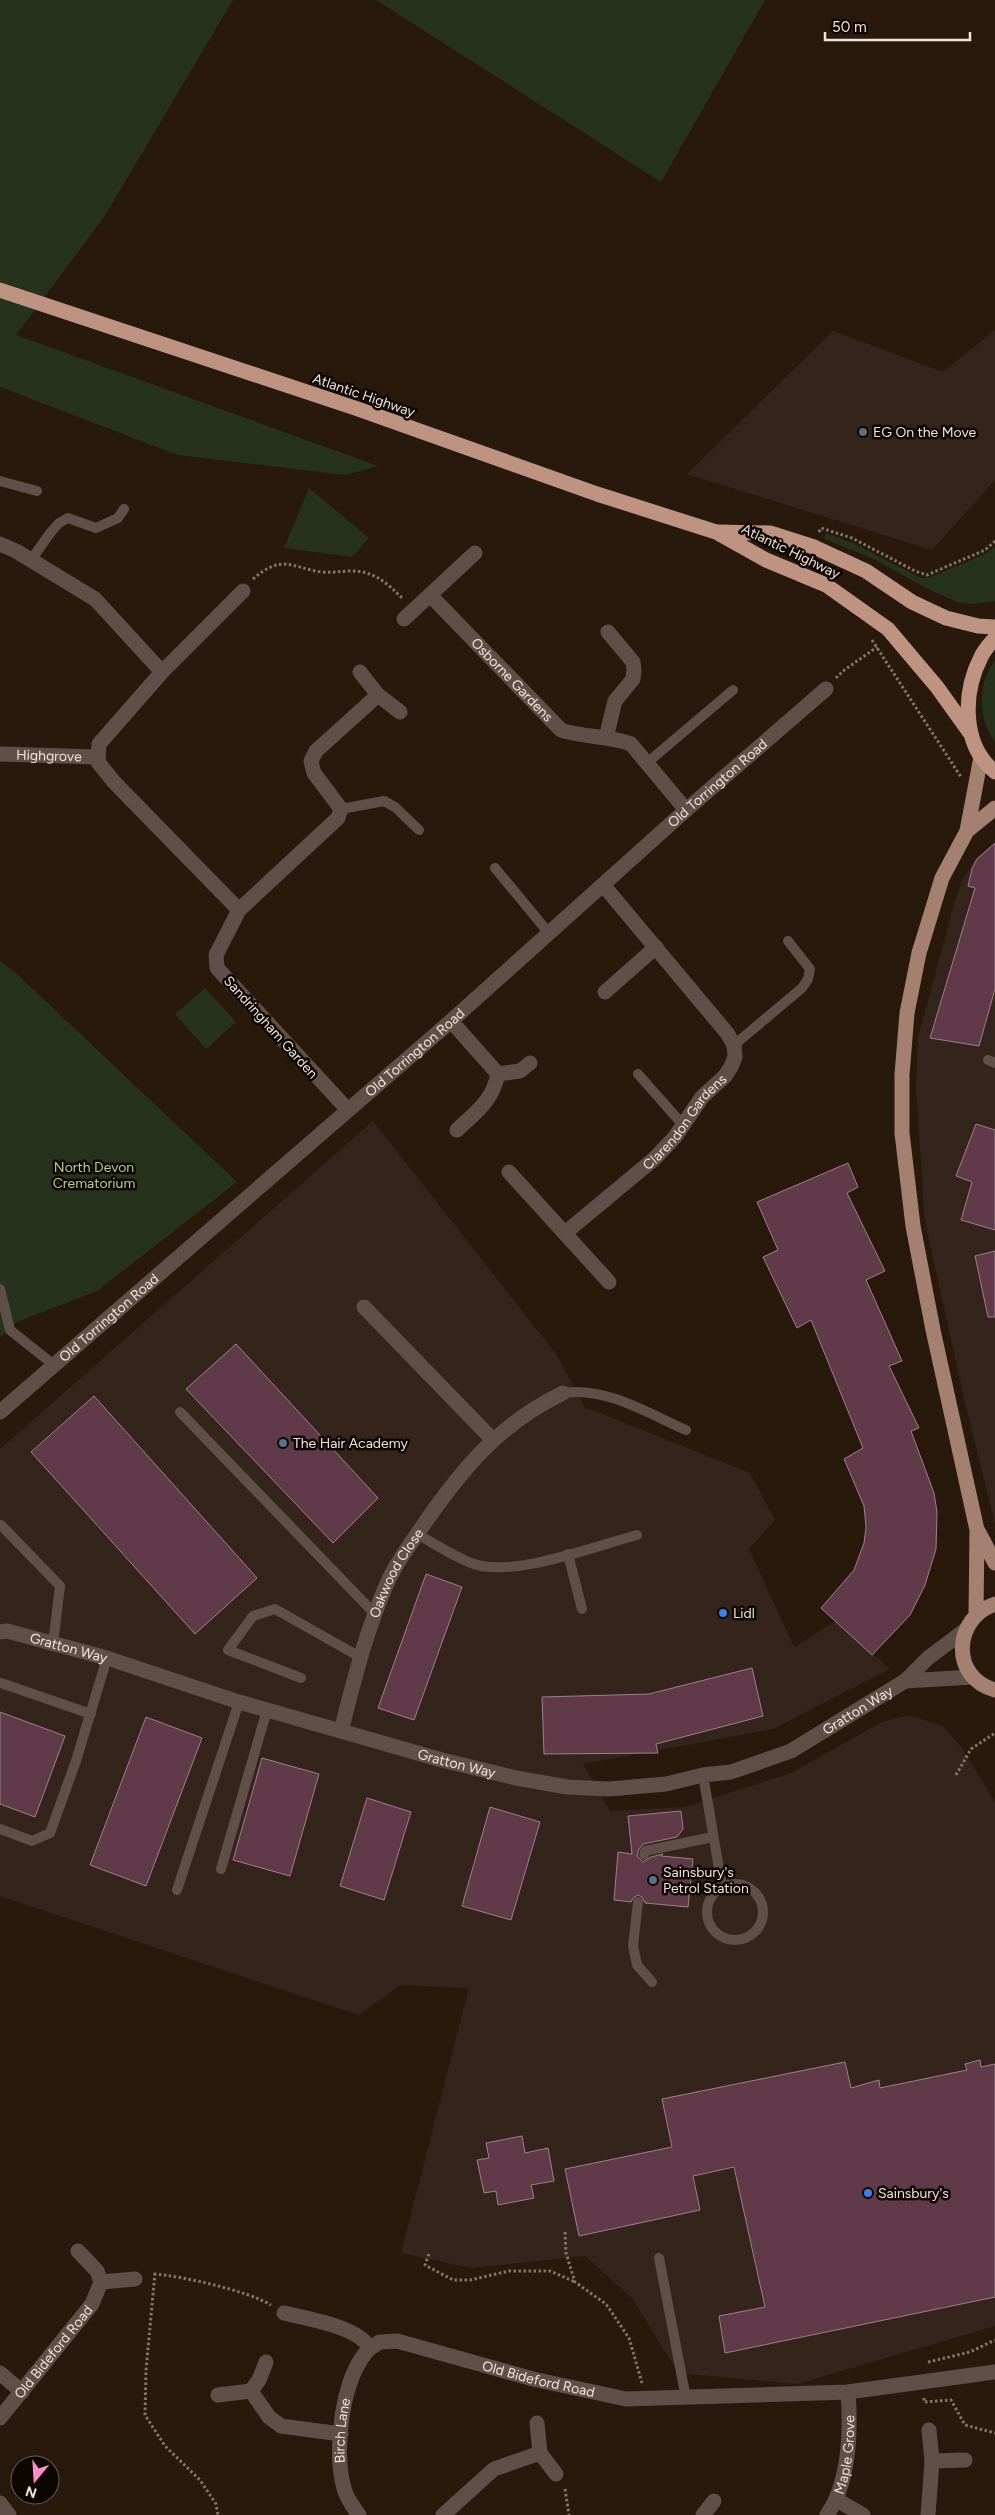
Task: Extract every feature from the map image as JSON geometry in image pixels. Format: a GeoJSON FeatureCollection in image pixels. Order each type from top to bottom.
{"type":"FeatureCollection","features":[{"type":"Feature","properties":{"kind":"highway","name":"Atlantic Highway"},"geometry":{"type":"LineString","coordinates":[[0,290],[355,408],[597,494],[716,532],[766,560],[826,585],[888,629],[937,687],[970,733]]}},
{"type":"Feature","properties":{"kind":"highway","name":"Atlantic Highway"},"geometry":{"type":"LineString","coordinates":[[716,532],[770,533],[814,547],[866,571],[912,602],[946,618],[995,628]]}},
{"type":"Feature","properties":{"kind":"highway"},"geometry":{"type":"LineString","coordinates":[[995,638],[981,656],[972,681],[968,719],[970,733],[981,757],[995,772]]}},
{"type":"Feature","properties":{"kind":"main road"},"geometry":{"type":"LineString","coordinates":[[976,1615],[977,1530],[932,1330],[915,1236],[902,1133],[902,1075],[907,1012],[918,953],[942,878],[967,831],[981,757]]}},
{"type":"Feature","properties":{"kind":"main road"},"geometry":{"type":"LineString","coordinates":[[967,831],[995,808]]}},
{"type":"Feature","properties":{"kind":"main road"},"geometry":{"type":"LineString","coordinates":[[977,1530],[995,1563]]}},
{"type":"Feature","properties":{"kind":"main road"},"geometry":{"type":"LineString","coordinates":[[993,1692],[973,1677],[964,1664],[962,1655],[964,1631],[976,1615],[995,1604]]}},
{"type":"Feature","properties":{"kind":"street"},"geometry":{"type":"LineString","coordinates":[[0,544],[31,560],[95,599],[162,672]]}},
{"type":"Feature","properties":{"kind":"street"},"geometry":{"type":"LineString","coordinates":[[410,615],[475,552]]}},
{"type":"Feature","properties":{"kind":"street"},"geometry":{"type":"LineString","coordinates":[[238,910],[104,772],[97,757],[99,744],[162,672],[243,591]]}},
{"type":"Feature","properties":{"kind":"street","name":"Osborne Gardens"},"geometry":{"type":"LineString","coordinates":[[430,595],[561,730],[576,735],[619,739],[631,744],[648,762],[686,810]]}},
{"type":"Feature","properties":{"kind":"street"},"geometry":{"type":"LineString","coordinates":[[606,738],[615,701],[633,679],[634,670],[633,662],[608,632]]}},
{"type":"Feature","properties":{"kind":"street"},"geometry":{"type":"LineString","coordinates":[[360,672],[378,695],[400,712]]}},
{"type":"Feature","properties":{"kind":"street","name":"Old Torrington Road"},"geometry":{"type":"LineString","coordinates":[[0,1411],[451,1021],[548,932],[604,886],[686,810],[826,689]]}},
{"type":"Feature","properties":{"kind":"street"},"geometry":{"type":"LineString","coordinates":[[340,813],[314,773],[311,762],[316,751],[378,695]]}},
{"type":"Feature","properties":{"kind":"street","name":"Highgrove"},"geometry":{"type":"LineString","coordinates":[[0,754],[97,757]]}},
{"type":"Feature","properties":{"kind":"street","name":"Sandringham Garden"},"geometry":{"type":"LineString","coordinates":[[340,813],[238,910],[216,955],[217,968],[348,1110]]}},
{"type":"Feature","properties":{"kind":"street"},"geometry":{"type":"LineString","coordinates":[[604,886],[727,1033],[734,1045]]}},
{"type":"Feature","properties":{"kind":"street"},"geometry":{"type":"LineString","coordinates":[[605,992],[656,947]]}},
{"type":"Feature","properties":{"kind":"street"},"geometry":{"type":"LineString","coordinates":[[451,1021],[498,1074]]}},
{"type":"Feature","properties":{"kind":"street","name":"Clarendon Gardens"},"geometry":{"type":"LineString","coordinates":[[565,1233],[654,1160],[683,1126],[702,1097],[732,1068],[735,1057],[734,1045]]}},
{"type":"Feature","properties":{"kind":"street"},"geometry":{"type":"LineString","coordinates":[[498,1074],[520,1071],[530,1063]]}},
{"type":"Feature","properties":{"kind":"street"},"geometry":{"type":"LineString","coordinates":[[456,1130],[488,1100],[495,1090],[498,1074]]}},
{"type":"Feature","properties":{"kind":"street"},"geometry":{"type":"LineString","coordinates":[[509,1172],[609,1282]]}},
{"type":"Feature","properties":{"kind":"street"},"geometry":{"type":"LineString","coordinates":[[364,1307],[492,1439]]}},
{"type":"Feature","properties":{"kind":"street","name":"Oakwood Close"},"geometry":{"type":"LineString","coordinates":[[341,1731],[360,1657],[389,1578],[417,1534],[450,1486],[492,1439],[533,1407],[563,1393]]}},
{"type":"Feature","properties":{"kind":"street","name":"Gratton Way"},"geometry":{"type":"LineString","coordinates":[[0,1632],[7,1631],[106,1658],[239,1702],[506,1776],[567,1787],[609,1789],[666,1784],[703,1775],[731,1772],[791,1751],[877,1700],[905,1681],[928,1658],[964,1631]]}},
{"type":"Feature","properties":{"kind":"street","name":"Gratton Way"},"geometry":{"type":"LineString","coordinates":[[905,1681],[973,1677]]}},
{"type":"Feature","properties":{"kind":"street"},"geometry":{"type":"LineString","coordinates":[[78,2252],[97,2271],[102,2282],[135,2279]]}},
{"type":"Feature","properties":{"kind":"street","name":"Old Bideford Road"},"geometry":{"type":"LineString","coordinates":[[0,2418],[92,2304],[102,2282]]}},
{"type":"Feature","properties":{"kind":"street"},"geometry":{"type":"LineString","coordinates":[[284,2313],[336,2326],[365,2340],[370,2348]]}},
{"type":"Feature","properties":{"kind":"street","name":"Old Bideford Road"},"geometry":{"type":"LineString","coordinates":[[370,2348],[380,2342],[397,2341],[533,2379],[626,2399],[647,2400],[848,2392],[995,2372]]}},
{"type":"Feature","properties":{"kind":"street","name":"Birch Lane"},"geometry":{"type":"LineString","coordinates":[[359,2515],[344,2491],[341,2477],[341,2434],[353,2374],[361,2356],[370,2348]]}},
{"type":"Feature","properties":{"kind":"street"},"geometry":{"type":"LineString","coordinates":[[218,2395],[251,2391],[260,2380],[266,2362]]}},
{"type":"Feature","properties":{"kind":"street"},"geometry":{"type":"LineString","coordinates":[[0,2373],[22,2392]]}},
{"type":"Feature","properties":{"kind":"street"},"geometry":{"type":"LineString","coordinates":[[251,2391],[269,2417],[281,2426],[341,2434]]}},
{"type":"Feature","properties":{"kind":"street","name":"Maple Grove"},"geometry":{"type":"LineString","coordinates":[[827,2515],[837,2500],[849,2443],[848,2392]]}},
{"type":"Feature","properties":{"kind":"street"},"geometry":{"type":"LineString","coordinates":[[537,2423],[540,2453],[556,2474]]}},
{"type":"Feature","properties":{"kind":"street"},"geometry":{"type":"LineString","coordinates":[[928,2515],[932,2461],[929,2430]]}},
{"type":"Feature","properties":{"kind":"street"},"geometry":{"type":"LineString","coordinates":[[443,2515],[494,2469],[540,2453]]}},
{"type":"Feature","properties":{"kind":"street"},"geometry":{"type":"LineString","coordinates":[[932,2461],[965,2460]]}},
{"type":"Feature","properties":{"kind":"street"},"geometry":{"type":"LineString","coordinates":[[837,2500],[863,2515]]}},
{"type":"Feature","properties":{"kind":"street"},"geometry":{"type":"LineString","coordinates":[[704,2515],[714,2501]]}},
{"type":"Feature","properties":{"kind":"street"},"geometry":{"type":"LineString","coordinates":[[0,2503],[9,2515]]}},
{"type":"Feature","properties":{"kind":"lane"},"geometry":{"type":"LineString","coordinates":[[0,481],[37,491]]}},
{"type":"Feature","properties":{"kind":"lane"},"geometry":{"type":"LineString","coordinates":[[31,560],[59,523],[68,518],[96,528],[118,518],[124,509]]}},
{"type":"Feature","properties":{"kind":"lane"},"geometry":{"type":"LineString","coordinates":[[648,762],[733,690]]}},
{"type":"Feature","properties":{"kind":"lane"},"geometry":{"type":"LineString","coordinates":[[340,813],[384,801],[395,807],[418,830]]}},
{"type":"Feature","properties":{"kind":"lane"},"geometry":{"type":"LineString","coordinates":[[495,868],[548,932]]}},
{"type":"Feature","properties":{"kind":"lane"},"geometry":{"type":"LineString","coordinates":[[734,1045],[802,988],[808,979],[810,970],[788,941]]}},
{"type":"Feature","properties":{"kind":"lane"},"geometry":{"type":"LineString","coordinates":[[638,1074],[683,1126]]}},
{"type":"Feature","properties":{"kind":"lane"},"geometry":{"type":"LineString","coordinates":[[0,1289],[10,1330],[54,1365]]}},
{"type":"Feature","properties":{"kind":"lane"},"geometry":{"type":"LineString","coordinates":[[563,1393],[585,1391],[603,1395],[686,1430]]}},
{"type":"Feature","properties":{"kind":"lane"},"geometry":{"type":"LineString","coordinates":[[180,1412],[376,1615]]}},
{"type":"Feature","properties":{"kind":"lane"},"geometry":{"type":"LineString","coordinates":[[1,1525],[60,1586],[53,1644]]}},
{"type":"Feature","properties":{"kind":"lane"},"geometry":{"type":"LineString","coordinates":[[417,1534],[472,1564],[492,1568],[525,1565],[637,1535]]}},
{"type":"Feature","properties":{"kind":"lane"},"geometry":{"type":"LineString","coordinates":[[568,1554],[582,1609]]}},
{"type":"Feature","properties":{"kind":"lane"},"geometry":{"type":"LineString","coordinates":[[301,1678],[228,1650],[253,1616],[275,1609],[360,1657]]}},
{"type":"Feature","properties":{"kind":"lane"},"geometry":{"type":"LineString","coordinates":[[0,1830],[32,1841],[50,1833],[91,1714],[106,1658]]}},
{"type":"Feature","properties":{"kind":"lane"},"geometry":{"type":"LineString","coordinates":[[1,1683],[91,1714]]}},
{"type":"Feature","properties":{"kind":"lane"},"geometry":{"type":"LineString","coordinates":[[177,1890],[239,1702]]}},
{"type":"Feature","properties":{"kind":"lane"},"geometry":{"type":"LineString","coordinates":[[221,1869],[268,1710]]}},
{"type":"Feature","properties":{"kind":"lane"},"geometry":{"type":"LineString","coordinates":[[703,1775],[722,1886]]}},
{"type":"Feature","properties":{"kind":"lane"},"geometry":{"type":"LineString","coordinates":[[644,1855],[646,1851],[713,1837]]}},
{"type":"Feature","properties":{"kind":"lane"},"geometry":{"type":"LineString","coordinates":[[733,1883],[744,1885],[754,1890],[760,1899],[763,1910],[762,1921],[756,1931],[747,1937],[736,1940],[725,1939],[716,1933],[709,1924],[706,1913],[708,1902],[713,1893],[722,1886],[733,1883]]}},
{"type":"Feature","properties":{"kind":"lane"},"geometry":{"type":"LineString","coordinates":[[638,1902],[633,1946],[637,1965],[652,1982]]}},
{"type":"Feature","properties":{"kind":"lane"},"geometry":{"type":"LineString","coordinates":[[659,2258],[686,2398]]}},
{"type":"Feature","properties":{"kind":"path"},"geometry":{"type":"LineString","coordinates":[[814,547],[821,528],[852,538],[915,572],[927,575],[985,550],[995,541]]}},
{"type":"Feature","properties":{"kind":"path"},"geometry":{"type":"LineString","coordinates":[[243,591],[256,577],[273,566],[297,564],[318,572],[336,574],[351,571],[372,574],[388,584],[410,615]]}},
{"type":"Feature","properties":{"kind":"path"},"geometry":{"type":"LineString","coordinates":[[826,689],[842,671],[877,648],[954,769]]}},
{"type":"Feature","properties":{"kind":"path"},"geometry":{"type":"LineString","coordinates":[[956,1775],[971,1749],[995,1733]]}},
{"type":"Feature","properties":{"kind":"path"},"geometry":{"type":"LineString","coordinates":[[565,2232],[566,2253],[575,2282]]}},
{"type":"Feature","properties":{"kind":"path"},"geometry":{"type":"LineString","coordinates":[[430,2254],[425,2266],[453,2280],[470,2280],[509,2271],[550,2271],[575,2282],[606,2304],[629,2338],[647,2400]]}},
{"type":"Feature","properties":{"kind":"path"},"geometry":{"type":"LineString","coordinates":[[155,2274],[146,2370],[145,2414],[165,2446],[200,2480],[216,2504],[218,2515]]}},
{"type":"Feature","properties":{"kind":"path"},"geometry":{"type":"LineString","coordinates":[[135,2279],[155,2274],[261,2299],[284,2313]]}},
{"type":"Feature","properties":{"kind":"shaded area"},"geometry":{"type":"Polygon","coordinates":[[[995,330],[995,480],[932,550],[687,474],[833,331],[943,372],[995,330]]]}},
{"type":"Feature","properties":{"kind":"shaded area"},"geometry":{"type":"Polygon","coordinates":[[[995,842],[995,1524],[964,1398],[925,1222],[916,1089],[918,1037],[954,904],[961,883],[975,859],[995,842]]]}},
{"type":"Feature","properties":{"kind":"shaded area"},"geometry":{"type":"Polygon","coordinates":[[[373,1121],[556,1354],[585,1407],[750,1473],[775,1520],[749,1549],[794,1647],[836,1621],[890,1669],[773,1729],[583,1764],[610,1811],[685,1807],[791,1773],[882,1722],[910,1715],[944,1727],[961,1747],[995,1802],[995,2326],[797,2384],[678,2373],[633,2299],[585,2256],[471,2268],[401,2253],[469,1988],[401,1985],[359,2015],[0,1896],[0,1449],[373,1121]]]}},
{"type":"Feature","properties":{"kind":"green space"},"geometry":{"type":"Polygon","coordinates":[[[0,0],[233,0],[104,217],[16,335],[378,466],[345,475],[178,455],[0,387],[0,0]]]}},
{"type":"Feature","properties":{"kind":"green space"},"geometry":{"type":"Polygon","coordinates":[[[376,0],[765,0],[661,182],[376,0]]]}},
{"type":"Feature","properties":{"kind":"green space"},"geometry":{"type":"Polygon","coordinates":[[[309,488],[369,538],[352,557],[284,548],[309,488]]]}},
{"type":"Feature","properties":{"kind":"green space"},"geometry":{"type":"Polygon","coordinates":[[[826,533],[853,543],[921,578],[929,578],[985,554],[995,547],[995,601],[971,604],[957,602],[928,589],[874,559],[824,539],[826,533]]]}},
{"type":"Feature","properties":{"kind":"green space"},"geometry":{"type":"Polygon","coordinates":[[[995,660],[995,743],[985,723],[982,701],[985,680],[995,660]]]}},
{"type":"Feature","properties":{"kind":"green space","name":"North Devon Crematorium"},"geometry":{"type":"Polygon","coordinates":[[[0,961],[17,974],[237,1182],[97,1291],[17,1322],[0,1338],[0,961]]]}},
{"type":"Feature","properties":{"kind":"green space"},"geometry":{"type":"Polygon","coordinates":[[[205,988],[236,1022],[206,1049],[175,1014],[205,988]]]}},
{"type":"Feature","properties":{"kind":"building"},"geometry":{"type":"Polygon","coordinates":[[[995,843],[995,989],[979,1046],[930,1038],[975,888],[968,886],[972,869],[977,859],[995,843]]]}},
{"type":"Feature","properties":{"kind":"building"},"geometry":{"type":"Polygon","coordinates":[[[976,1124],[995,1130],[995,1230],[961,1220],[972,1182],[956,1176],[976,1124]]]}},
{"type":"Feature","properties":{"kind":"building"},"geometry":{"type":"Polygon","coordinates":[[[848,1163],[858,1187],[847,1193],[885,1271],[866,1280],[902,1361],[889,1366],[919,1428],[911,1431],[934,1493],[937,1512],[936,1549],[925,1585],[910,1615],[872,1655],[821,1608],[854,1570],[864,1543],[866,1527],[864,1506],[844,1459],[863,1448],[811,1320],[797,1328],[763,1257],[778,1250],[757,1202],[848,1163]]]}},
{"type":"Feature","properties":{"kind":"building"},"geometry":{"type":"Polygon","coordinates":[[[995,1251],[995,1317],[988,1317],[975,1256],[995,1251]]]}},
{"type":"Feature","properties":{"kind":"building","name":"The Hair Academy"},"geometry":{"type":"Polygon","coordinates":[[[236,1344],[378,1498],[333,1543],[186,1389],[236,1344]]]}},
{"type":"Feature","properties":{"kind":"building"},"geometry":{"type":"Polygon","coordinates":[[[94,1396],[257,1578],[195,1634],[31,1452],[94,1396]]]}},
{"type":"Feature","properties":{"kind":"building"},"geometry":{"type":"Polygon","coordinates":[[[426,1574],[462,1587],[414,1720],[378,1708],[426,1574]]]}},
{"type":"Feature","properties":{"kind":"building"},"geometry":{"type":"Polygon","coordinates":[[[752,1668],[763,1716],[656,1744],[658,1753],[544,1754],[542,1697],[649,1694],[752,1668]]]}},
{"type":"Feature","properties":{"kind":"building"},"geometry":{"type":"Polygon","coordinates":[[[0,1712],[65,1736],[35,1817],[0,1804],[0,1712]]]}},
{"type":"Feature","properties":{"kind":"building"},"geometry":{"type":"Polygon","coordinates":[[[146,1717],[202,1738],[146,1886],[90,1865],[146,1717]]]}},
{"type":"Feature","properties":{"kind":"building"},"geometry":{"type":"Polygon","coordinates":[[[262,1758],[319,1774],[290,1876],[233,1860],[262,1758]]]}},
{"type":"Feature","properties":{"kind":"building"},"geometry":{"type":"Polygon","coordinates":[[[367,1798],[411,1812],[384,1900],[340,1886],[367,1798]]]}},
{"type":"Feature","properties":{"kind":"building"},"geometry":{"type":"Polygon","coordinates":[[[490,1807],[540,1822],[511,1920],[462,1906],[490,1807]]]}},
{"type":"Feature","properties":{"kind":"building"},"geometry":{"type":"Polygon","coordinates":[[[681,1811],[683,1829],[677,1837],[643,1844],[637,1856],[643,1862],[651,1857],[663,1854],[661,1856],[693,1859],[688,1907],[645,1903],[642,1897],[638,1895],[631,1902],[614,1900],[618,1852],[632,1854],[628,1816],[681,1811]]]}},
{"type":"Feature","properties":{"kind":"building","name":"Sainsbury's"},"geometry":{"type":"Polygon","coordinates":[[[980,2060],[981,2067],[995,2064],[995,2297],[725,2353],[719,2316],[765,2307],[734,2167],[693,2176],[700,2210],[579,2236],[565,2169],[672,2147],[662,2099],[845,2062],[851,2088],[879,2080],[880,2088],[967,2070],[965,2064],[980,2060]]]}},
{"type":"Feature","properties":{"kind":"building"},"geometry":{"type":"Polygon","coordinates":[[[522,2136],[525,2153],[548,2148],[554,2181],[531,2185],[534,2198],[498,2205],[496,2191],[484,2193],[477,2160],[489,2158],[486,2143],[522,2136]]]}},
{"type":"Feature","properties":{"kind":"place","name":"EG On the Move"},"geometry":{"type":"Point","coordinates":[863,432]}},
{"type":"Feature","properties":{"kind":"place","name":"The Hair Academy"},"geometry":{"type":"Point","coordinates":[283,1443]}},
{"type":"Feature","properties":{"kind":"place","name":"Lidl"},"geometry":{"type":"Point","coordinates":[723,1613]}},
{"type":"Feature","properties":{"kind":"place","name":"Sainsbury's Petrol Station"},"geometry":{"type":"Point","coordinates":[653,1880]}},
{"type":"Feature","properties":{"kind":"place","name":"Sainsbury's"},"geometry":{"type":"Point","coordinates":[868,2193]}}]}
